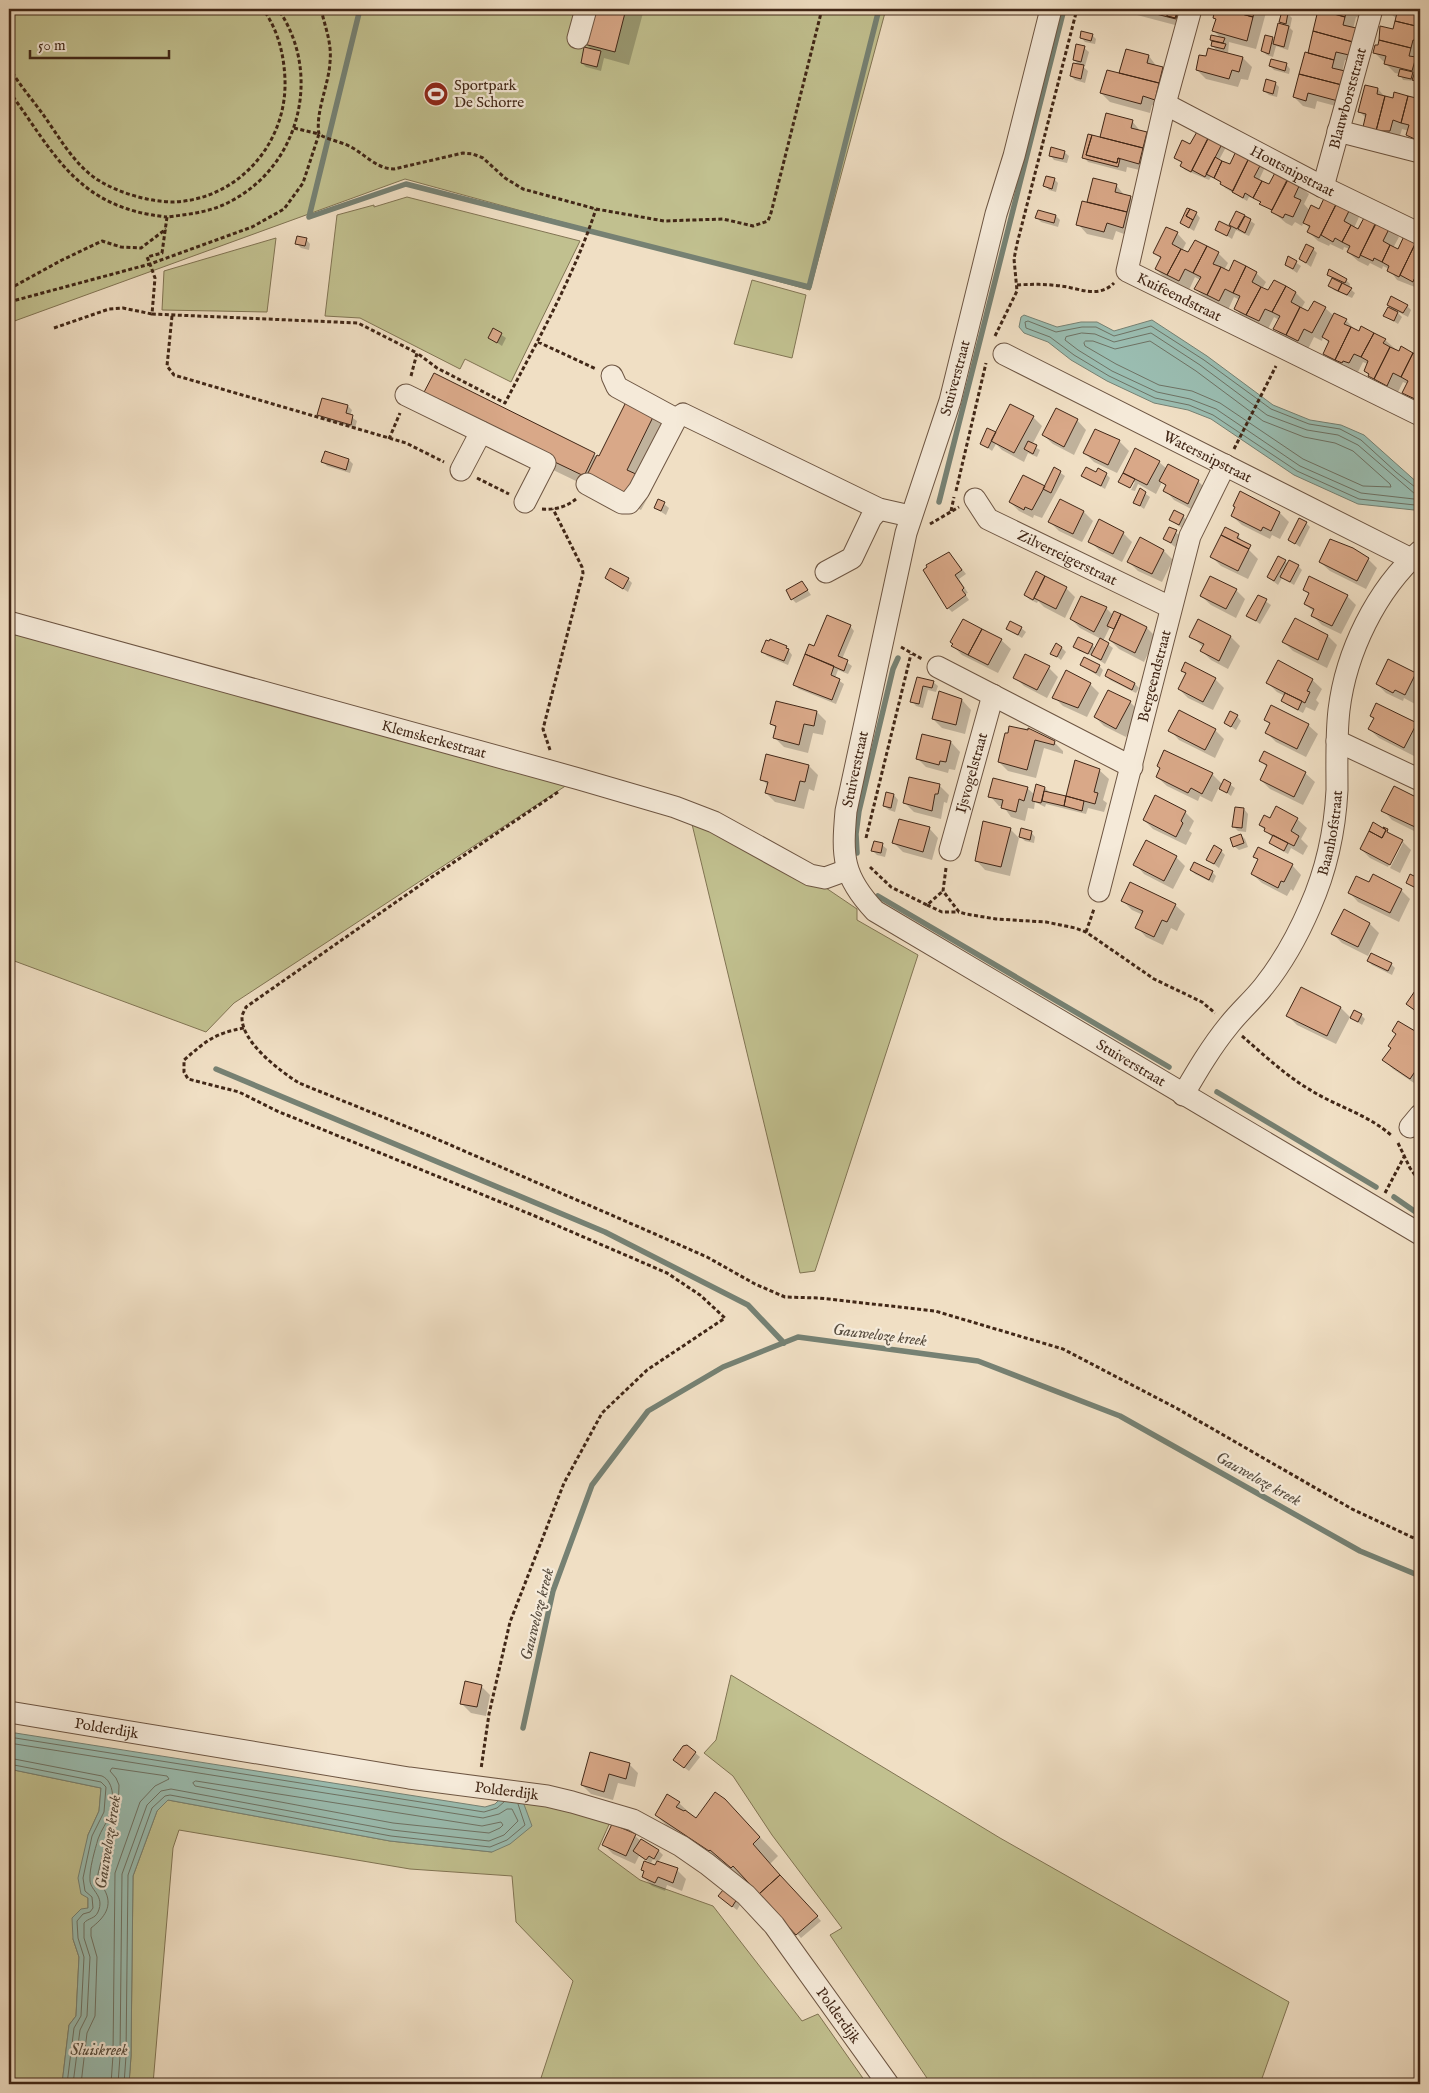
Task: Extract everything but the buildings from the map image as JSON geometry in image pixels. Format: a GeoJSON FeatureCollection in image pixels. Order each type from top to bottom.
{"type":"FeatureCollection","features":[{"type":"Feature","properties":{"kind":"street"},"geometry":{"type":"LineString","coordinates":[[578,38],[586,9]]}},
{"type":"Feature","properties":{"kind":"street","name":"Stuiverstraat"},"geometry":{"type":"LineString","coordinates":[[1051,9],[1014,156],[996,214],[919,521],[897,581],[880,648],[846,811],[844,836],[847,870],[859,894],[875,911],[1182,1095],[1420,1234]]}},
{"type":"Feature","properties":{"kind":"street","name":"Kuifeendstraat"},"geometry":{"type":"LineString","coordinates":[[1191,9],[1165,104],[1126,271],[1420,415]]}},
{"type":"Feature","properties":{"kind":"street","name":"Blauwborststraat"},"geometry":{"type":"LineString","coordinates":[[1323,187],[1372,9]]}},
{"type":"Feature","properties":{"kind":"street","name":"Houtsnipstraat"},"geometry":{"type":"LineString","coordinates":[[1165,104],[1323,187],[1420,234]]}},
{"type":"Feature","properties":{"kind":"street"},"geometry":{"type":"LineString","coordinates":[[1338,131],[1420,152]]}},
{"type":"Feature","properties":{"kind":"street","name":"Watersnipstraat"},"geometry":{"type":"LineString","coordinates":[[995,349],[1226,466],[1416,555]]}},
{"type":"Feature","properties":{"kind":"street"},"geometry":{"type":"LineString","coordinates":[[612,376],[617,387],[676,419]]}},
{"type":"Feature","properties":{"kind":"street"},"geometry":{"type":"LineString","coordinates":[[406,395],[545,463],[525,502]]}},
{"type":"Feature","properties":{"kind":"street"},"geometry":{"type":"LineString","coordinates":[[587,484],[622,503],[629,503],[639,490],[676,419],[683,414],[879,509],[919,521]]}},
{"type":"Feature","properties":{"kind":"street"},"geometry":{"type":"LineString","coordinates":[[461,470],[481,432]]}},
{"type":"Feature","properties":{"kind":"street","name":"Bergeendstraat"},"geometry":{"type":"LineString","coordinates":[[1099,891],[1132,767],[1170,607],[1190,536],[1226,466]]}},
{"type":"Feature","properties":{"kind":"street","name":"Zilverreigerstraat"},"geometry":{"type":"LineString","coordinates":[[975,499],[988,519],[1170,607]]}},
{"type":"Feature","properties":{"kind":"street"},"geometry":{"type":"LineString","coordinates":[[826,572],[852,558],[871,518],[879,509]]}},
{"type":"Feature","properties":{"kind":"street","name":"Baanhofstraat"},"geometry":{"type":"LineString","coordinates":[[1182,1095],[1218,1040],[1264,987],[1282,961],[1311,907],[1329,850],[1334,822],[1339,709],[1345,678],[1355,647],[1367,620],[1416,555]]}},
{"type":"Feature","properties":{"kind":"street","name":"Klemskerkestraat"},"geometry":{"type":"LineString","coordinates":[[9,622],[579,779],[675,808],[714,822],[810,875],[825,878],[847,870]]}},
{"type":"Feature","properties":{"kind":"street"},"geometry":{"type":"LineString","coordinates":[[938,667],[1132,767]]}},
{"type":"Feature","properties":{"kind":"street","name":"Ijsvogelstraat"},"geometry":{"type":"LineString","coordinates":[[950,850],[993,696]]}},
{"type":"Feature","properties":{"kind":"street"},"geometry":{"type":"LineString","coordinates":[[1337,740],[1420,780]]}},
{"type":"Feature","properties":{"kind":"street","name":"Polderdijk"},"geometry":{"type":"LineString","coordinates":[[9,1712],[409,1778],[547,1796],[624,1817],[654,1830],[707,1864],[746,1895],[774,1925],[888,2084]]}},
{"type":"Feature","properties":{"kind":"path"},"geometry":{"type":"LineString","coordinates":[[9,67],[77,161],[96,179],[116,190],[150,199],[174,202],[201,197],[228,186],[249,169],[262,156],[276,133],[282,112],[285,90],[285,67],[282,48],[272,22],[263,9]]}},
{"type":"Feature","properties":{"kind":"path"},"geometry":{"type":"LineString","coordinates":[[9,91],[70,174],[86,189],[103,200],[129,211],[167,217],[200,213],[234,200],[250,189],[274,166],[290,141],[302,93],[301,66],[295,40],[278,9]]}},
{"type":"Feature","properties":{"kind":"path"},"geometry":{"type":"LineString","coordinates":[[9,302],[150,264],[252,227],[284,209],[303,183],[321,135],[319,122],[330,63],[329,36],[321,9]]}},
{"type":"Feature","properties":{"kind":"path"},"geometry":{"type":"LineString","coordinates":[[294,128],[321,135],[350,146],[386,169],[463,154],[473,154],[483,158],[505,178],[523,189],[596,209],[664,221],[723,219],[753,226],[768,221],[822,9]]}},
{"type":"Feature","properties":{"kind":"path"},"geometry":{"type":"LineString","coordinates":[[919,521],[951,511],[995,349],[1014,297],[1017,285],[1014,259],[1077,9]]}},
{"type":"Feature","properties":{"kind":"path"},"geometry":{"type":"LineString","coordinates":[[506,404],[538,342],[586,238],[596,209]]}},
{"type":"Feature","properties":{"kind":"path"},"geometry":{"type":"LineString","coordinates":[[152,314],[155,278],[147,257],[162,253],[167,217]]}},
{"type":"Feature","properties":{"kind":"path"},"geometry":{"type":"LineString","coordinates":[[9,289],[102,241],[121,247],[141,248],[166,229]]}},
{"type":"Feature","properties":{"kind":"path"},"geometry":{"type":"LineString","coordinates":[[1017,285],[1035,284],[1062,286],[1091,292],[1102,291],[1111,286],[1126,271]]}},
{"type":"Feature","properties":{"kind":"path"},"geometry":{"type":"LineString","coordinates":[[54,328],[108,309],[123,308],[172,316],[358,323],[417,353]]}},
{"type":"Feature","properties":{"kind":"path"},"geometry":{"type":"LineString","coordinates":[[172,316],[167,366],[174,375],[389,439]]}},
{"type":"Feature","properties":{"kind":"path"},"geometry":{"type":"LineString","coordinates":[[538,342],[612,376]]}},
{"type":"Feature","properties":{"kind":"path"},"geometry":{"type":"LineString","coordinates":[[1236,445],[1267,383]]}},
{"type":"Feature","properties":{"kind":"path"},"geometry":{"type":"LineString","coordinates":[[548,744],[543,729],[583,573],[582,567],[553,509],[574,501],[580,496],[587,484]]}},
{"type":"Feature","properties":{"kind":"path"},"geometry":{"type":"LineString","coordinates":[[900,647],[938,667]]}},
{"type":"Feature","properties":{"kind":"path"},"geometry":{"type":"LineString","coordinates":[[865,840],[911,654]]}},
{"type":"Feature","properties":{"kind":"path"},"geometry":{"type":"LineString","coordinates":[[579,779],[429,879],[246,1007],[242,1016],[244,1028],[251,1041],[279,1070],[298,1083],[432,1137],[664,1238],[707,1257],[754,1284],[785,1297],[819,1298],[935,1311],[1063,1349],[1178,1409],[1352,1509],[1420,1541]]}},
{"type":"Feature","properties":{"kind":"path"},"geometry":{"type":"LineString","coordinates":[[927,905],[943,891],[950,850]]}},
{"type":"Feature","properties":{"kind":"path"},"geometry":{"type":"LineString","coordinates":[[847,870],[866,863],[891,886],[919,902],[942,912],[959,912],[973,916],[1046,922],[1086,932],[1154,978],[1202,1002],[1216,1014]]}},
{"type":"Feature","properties":{"kind":"path"},"geometry":{"type":"LineString","coordinates":[[943,891],[959,912]]}},
{"type":"Feature","properties":{"kind":"path"},"geometry":{"type":"LineString","coordinates":[[1086,932],[1099,891]]}},
{"type":"Feature","properties":{"kind":"path"},"geometry":{"type":"LineString","coordinates":[[244,1028],[224,1031],[205,1042],[184,1060],[184,1072],[188,1079],[239,1092],[277,1111],[535,1216],[667,1273],[700,1295],[725,1318],[647,1370],[602,1413],[564,1483],[510,1622],[489,1714],[479,1787]]}},
{"type":"Feature","properties":{"kind":"path"},"geometry":{"type":"LineString","coordinates":[[1241,1035],[1272,1062],[1310,1090],[1328,1101],[1366,1117],[1379,1125],[1396,1140],[1420,1182]]}},
{"type":"Feature","properties":{"kind":"path"},"geometry":{"type":"LineString","coordinates":[[1377,1209],[1404,1157]]}},
{"type":"Feature","properties":{"kind":"shaded area","name":"Sportpark De Schorre"},"geometry":{"type":"Polygon","coordinates":[[[9,9],[886,9],[810,290],[405,179],[9,323],[9,9]]]}},
{"type":"Feature","properties":{"kind":"shaded area"},"geometry":{"type":"Polygon","coordinates":[[[407,197],[580,241],[511,382],[465,359],[460,369],[360,318],[325,316],[337,215],[407,197]]]}},
{"type":"Feature","properties":{"kind":"shaded area"},"geometry":{"type":"Polygon","coordinates":[[[276,238],[267,312],[162,310],[164,271],[276,238]]]}},
{"type":"Feature","properties":{"kind":"shaded area"},"geometry":{"type":"Polygon","coordinates":[[[752,280],[806,295],[792,358],[734,344],[752,280]]]}},
{"type":"Feature","properties":{"kind":"shaded area"},"geometry":{"type":"Polygon","coordinates":[[[9,629],[570,783],[234,1003],[206,1032],[9,959],[9,629]]]}},
{"type":"Feature","properties":{"kind":"shaded area"},"geometry":{"type":"Polygon","coordinates":[[[691,820],[826,888],[857,909],[857,920],[918,955],[815,1271],[800,1273],[691,820]]]}},
{"type":"Feature","properties":{"kind":"shaded area"},"geometry":{"type":"Polygon","coordinates":[[[731,1675],[1000,1838],[1289,2002],[1260,2084],[931,2084],[830,1935],[842,1928],[772,1835],[733,1776],[704,1753],[716,1740],[731,1675]]]}},
{"type":"Feature","properties":{"kind":"shaded area"},"geometry":{"type":"Polygon","coordinates":[[[9,1769],[101,1788],[99,1811],[88,1835],[88,1908],[73,1939],[79,1957],[76,2016],[69,2025],[62,2084],[9,2084],[9,1769]]]}},
{"type":"Feature","properties":{"kind":"shaded area"},"geometry":{"type":"Polygon","coordinates":[[[522,1799],[611,1820],[598,1849],[640,1880],[713,1906],[802,2021],[818,2014],[867,2084],[539,2084],[573,1981],[516,1922],[512,1876],[410,1869],[179,1830],[173,1848],[153,2084],[129,2084],[133,1876],[157,1811],[168,1800],[390,1841],[492,1852],[522,1799]]]}},
{"type":"Feature","properties":{"kind":"water"},"geometry":{"type":"Polygon","coordinates":[[[1024,315],[1057,327],[1081,322],[1097,322],[1114,331],[1152,320],[1207,356],[1273,405],[1310,420],[1341,425],[1364,435],[1420,485],[1420,513],[1414,510],[1358,504],[1294,475],[1211,419],[1188,410],[1154,403],[1107,381],[1071,360],[1048,342],[1024,333],[1019,327],[1021,317],[1024,315]]]}},
{"type":"Feature","properties":{"kind":"water","name":"Sluiskreek"},"geometry":{"type":"Polygon","coordinates":[[[9,1732],[485,1807],[495,1804],[502,1797],[522,1799],[532,1826],[510,1844],[492,1852],[390,1841],[168,1800],[157,1811],[133,1876],[129,2084],[62,2084],[69,2025],[76,2016],[79,1957],[73,1939],[72,1918],[81,1909],[88,1908],[88,1898],[81,1894],[78,1878],[88,1835],[99,1811],[101,1788],[9,1769],[9,1732]]]}},
{"type":"Feature","properties":{"kind":"waterway"},"geometry":{"type":"LineString","coordinates":[[309,217],[360,9]]}},
{"type":"Feature","properties":{"kind":"waterway"},"geometry":{"type":"LineString","coordinates":[[309,217],[406,184],[809,287],[879,9]]}},
{"type":"Feature","properties":{"kind":"waterway"},"geometry":{"type":"LineString","coordinates":[[939,502],[1064,9]]}},
{"type":"Feature","properties":{"kind":"waterway"},"geometry":{"type":"LineString","coordinates":[[857,853],[856,834],[859,811],[893,669],[898,658]]}},
{"type":"Feature","properties":{"kind":"waterway"},"geometry":{"type":"LineString","coordinates":[[878,896],[1169,1067]]}},
{"type":"Feature","properties":{"kind":"waterway"},"geometry":{"type":"LineString","coordinates":[[216,1069],[605,1232],[748,1305],[784,1343]]}},
{"type":"Feature","properties":{"kind":"waterway"},"geometry":{"type":"LineString","coordinates":[[1217,1092],[1376,1187]]}},
{"type":"Feature","properties":{"kind":"waterway"},"geometry":{"type":"LineString","coordinates":[[1394,1197],[1420,1215]]}},
{"type":"Feature","properties":{"kind":"waterway","name":"Gauweloze kreek"},"geometry":{"type":"LineString","coordinates":[[523,1728],[553,1591],[592,1485],[648,1411],[723,1367],[798,1337],[978,1361],[1120,1416],[1360,1551],[1420,1576]]}},
{"type":"Feature","properties":{"kind":"place","name":"Sportpark De Schorre"},"geometry":{"type":"Point","coordinates":[436,94]}}]}
